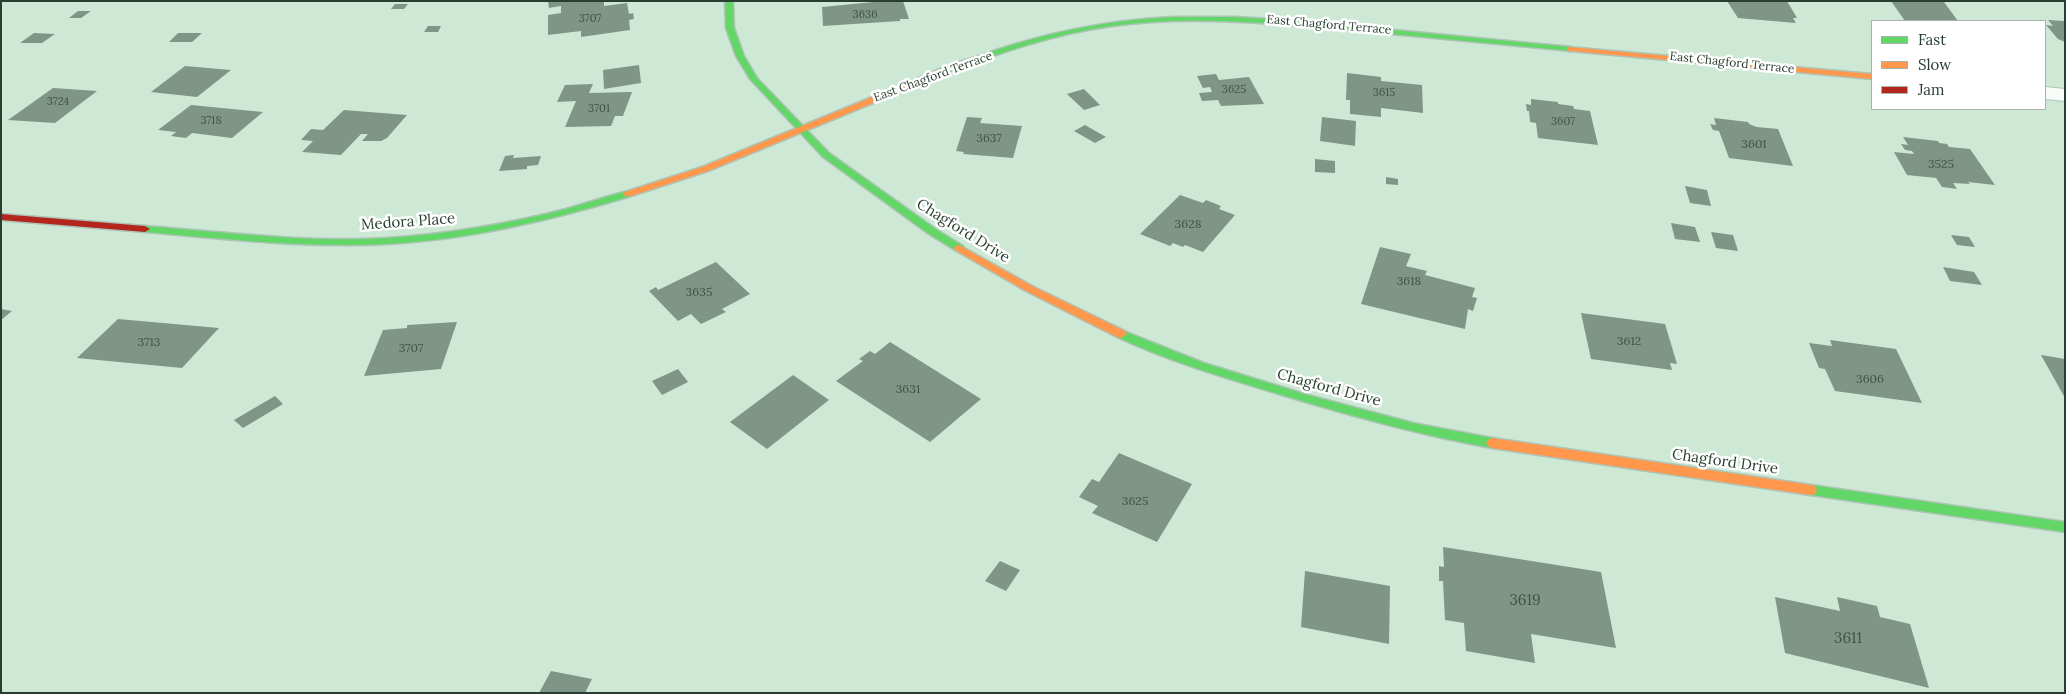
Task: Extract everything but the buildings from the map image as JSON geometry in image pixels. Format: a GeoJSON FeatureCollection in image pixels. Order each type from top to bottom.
{"type":"FeatureCollection","features":[{"type":"Feature","properties":{"kind":"street","name":"Chagford Drive"},"geometry":{"type":"LineString","coordinates":[[729,1],[730,28],[740,56],[754,79],[826,155],[933,232],[1030,289],[1138,343],[1213,371],[1358,414],[1489,442],[2065,527]]}},
{"type":"Feature","properties":{"kind":"street","name":"East Chagford Terrace"},"geometry":{"type":"LineString","coordinates":[[802,130],[880,95],[970,61],[1040,39],[1112,24],[1157,20],[1260,19],[1871,77]]}},
{"type":"Feature","properties":{"kind":"street"},"geometry":{"type":"LineString","coordinates":[[2046,93],[2065,95]]}},
{"type":"Feature","properties":{"kind":"street","name":"Medora Place"},"geometry":{"type":"LineString","coordinates":[[1,216],[76,224],[312,242],[386,240],[462,233],[540,219],[598,204],[703,170],[802,130]]}},
{"type":"Feature","properties":{"kind":"traffic: fast"},"geometry":{"type":"LineString","coordinates":[[729,1],[730,28],[740,56],[754,79],[826,155],[933,232],[959,248]]}},
{"type":"Feature","properties":{"kind":"traffic: fast"},"geometry":{"type":"LineString","coordinates":[[938,73],[1002,50],[1046,37],[1112,24],[1174,19],[1236,19],[1299,23],[1571,49]]}},
{"type":"Feature","properties":{"kind":"traffic: fast"},"geometry":{"type":"LineString","coordinates":[[145,229],[296,241],[387,241],[448,235],[509,225],[569,211],[628,194]]}},
{"type":"Feature","properties":{"kind":"traffic: fast"},"geometry":{"type":"LineString","coordinates":[[1121,334],[1200,366],[1308,399],[1413,427],[1492,443]]}},
{"type":"Feature","properties":{"kind":"traffic: fast"},"geometry":{"type":"LineString","coordinates":[[1811,490],[2065,527]]}},
{"type":"Feature","properties":{"kind":"traffic: slow"},"geometry":{"type":"LineString","coordinates":[[1571,49],[1871,77]]}},
{"type":"Feature","properties":{"kind":"traffic: slow"},"geometry":{"type":"LineString","coordinates":[[628,194],[705,169],[938,73]]}},
{"type":"Feature","properties":{"kind":"traffic: slow"},"geometry":{"type":"LineString","coordinates":[[959,248],[1030,289],[1121,334]]}},
{"type":"Feature","properties":{"kind":"traffic: slow"},"geometry":{"type":"LineString","coordinates":[[1492,443],[1811,490]]}},
{"type":"Feature","properties":{"kind":"traffic: jam"},"geometry":{"type":"LineString","coordinates":[[1,217],[145,229]]}}]}
